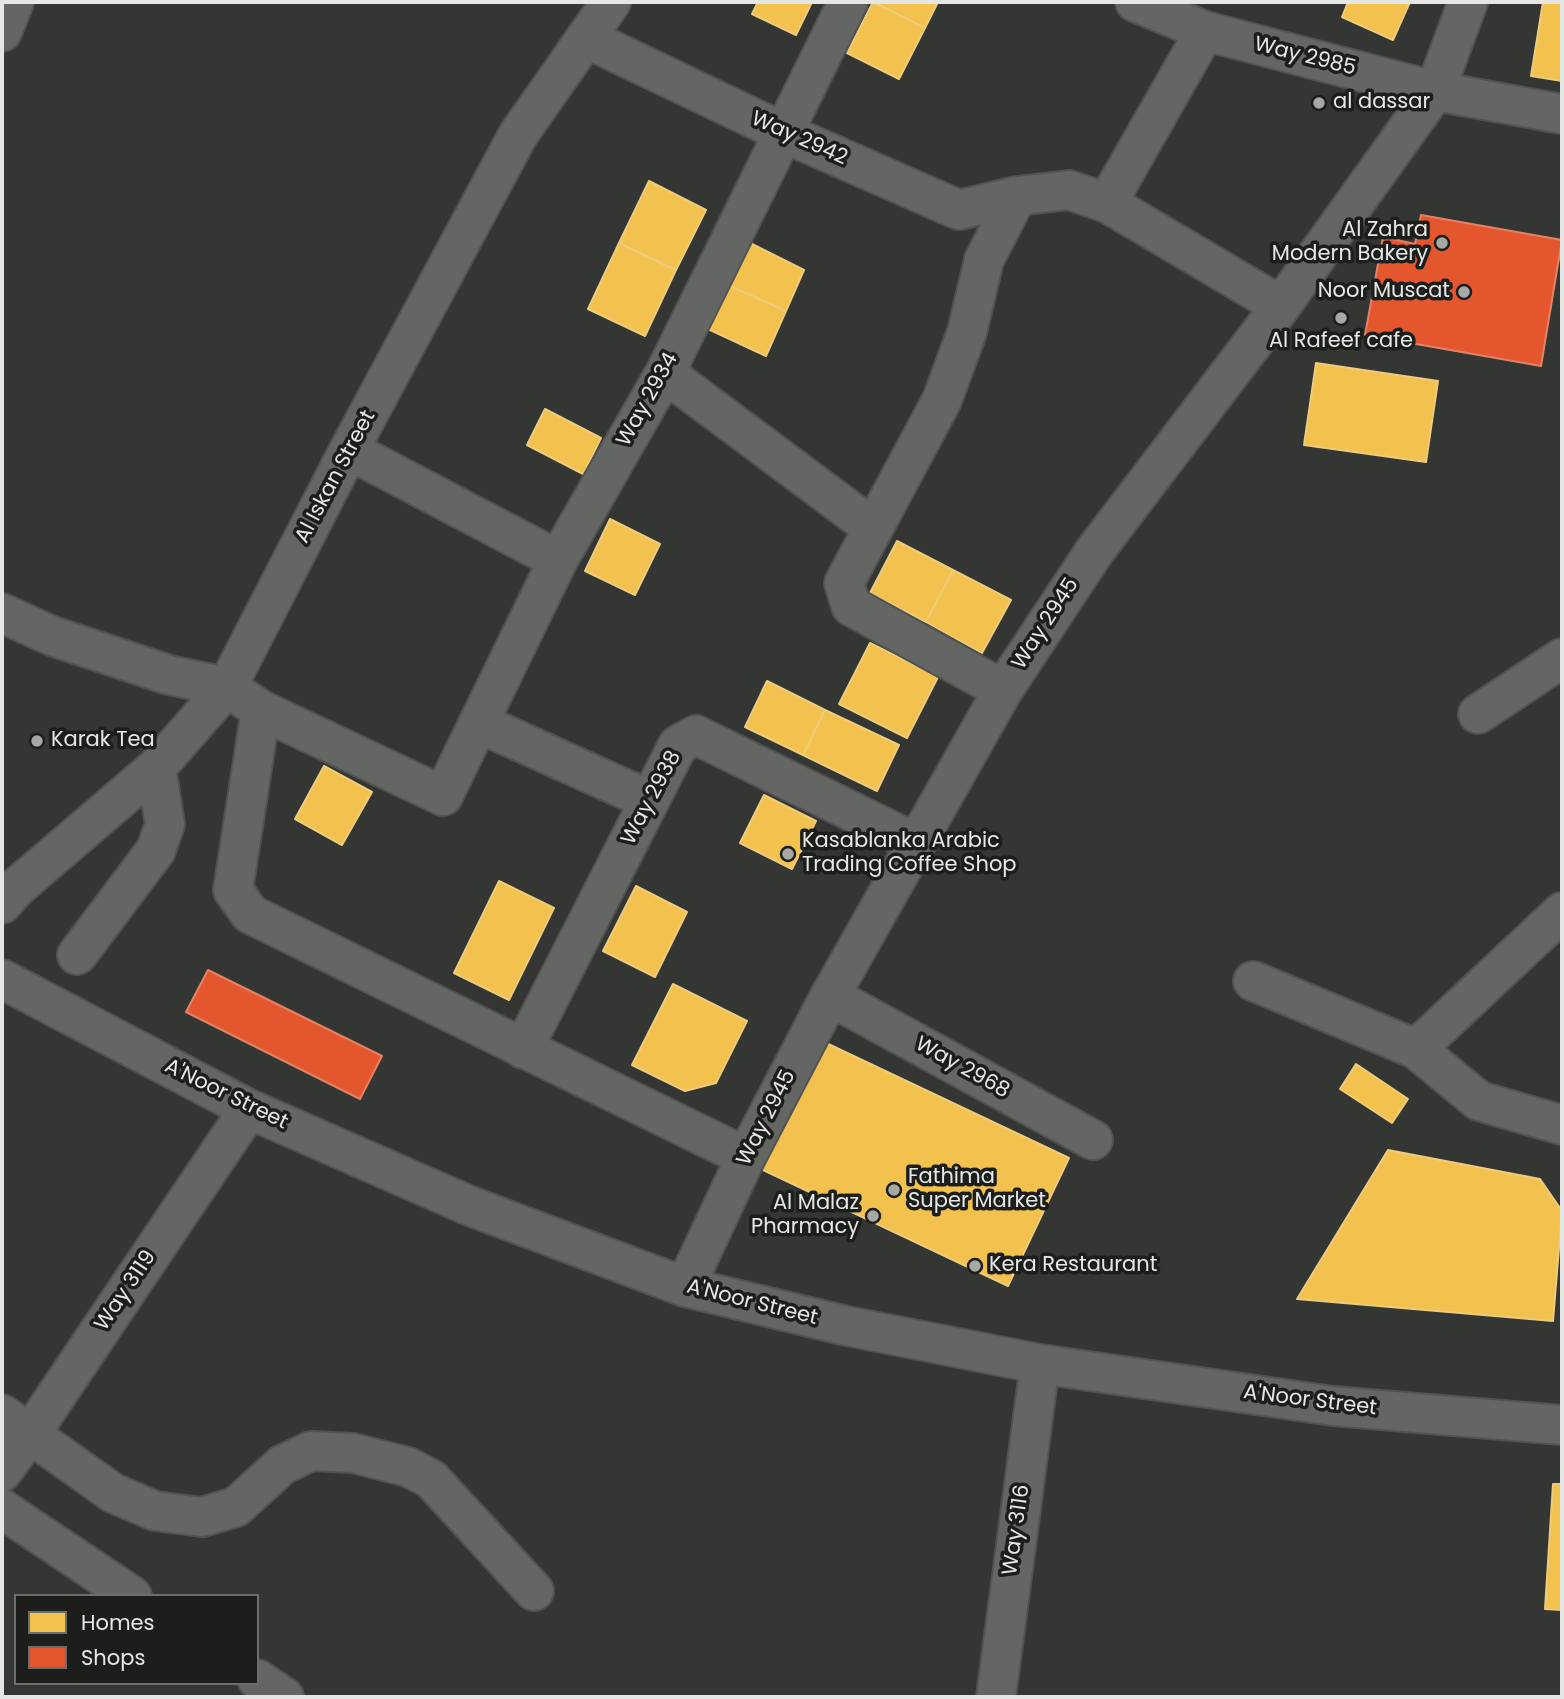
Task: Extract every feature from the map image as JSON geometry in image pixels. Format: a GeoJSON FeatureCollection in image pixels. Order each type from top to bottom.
{"type":"FeatureCollection","features":[{"type":"Feature","properties":{"kind":"street"},"geometry":{"type":"LineString","coordinates":[[2,32],[14,2]]}},
{"type":"Feature","properties":{"kind":"street","name":"Al Iskan Street"},"geometry":{"type":"LineString","coordinates":[[2,904],[16,888],[156,768],[227,687],[349,450],[519,135],[611,2]]}},
{"type":"Feature","properties":{"kind":"street","name":"Way 2934"},"geometry":{"type":"LineString","coordinates":[[261,710],[443,796],[558,560],[665,373],[848,2]]}},
{"type":"Feature","properties":{"kind":"street","name":"Way 2985"},"geometry":{"type":"LineString","coordinates":[[1135,2],[1205,31],[1435,91],[1562,114]]}},
{"type":"Feature","properties":{"kind":"street","name":"Way 2945"},"geometry":{"type":"LineString","coordinates":[[685,1287],[746,1157],[830,996],[1003,690],[1094,552],[1281,306],[1435,91],[1468,2]]}},
{"type":"Feature","properties":{"kind":"street"},"geometry":{"type":"LineString","coordinates":[[1107,203],[1205,31]]}},
{"type":"Feature","properties":{"kind":"street","name":"Way 2942"},"geometry":{"type":"LineString","coordinates":[[586,38],[782,132],[959,211],[1017,196],[1069,190],[1107,203],[1281,306]]}},
{"type":"Feature","properties":{"kind":"street"},"geometry":{"type":"LineString","coordinates":[[1003,690],[851,606],[844,583],[942,401],[968,332],[984,260],[1017,196]]}},
{"type":"Feature","properties":{"kind":"street"},"geometry":{"type":"LineString","coordinates":[[665,373],[873,528]]}},
{"type":"Feature","properties":{"kind":"street"},"geometry":{"type":"LineString","coordinates":[[349,450],[558,560]]}},
{"type":"Feature","properties":{"kind":"street"},"geometry":{"type":"LineString","coordinates":[[2,614],[52,636],[169,675],[227,687],[261,710],[233,890],[250,914],[746,1157]]}},
{"type":"Feature","properties":{"kind":"street"},"geometry":{"type":"LineString","coordinates":[[1478,714],[1562,658]]}},
{"type":"Feature","properties":{"kind":"street"},"geometry":{"type":"LineString","coordinates":[[479,723],[649,800]]}},
{"type":"Feature","properties":{"kind":"street","name":"Way 2938"},"geometry":{"type":"LineString","coordinates":[[523,1049],[678,744],[696,734],[916,843]]}},
{"type":"Feature","properties":{"kind":"street"},"geometry":{"type":"LineString","coordinates":[[77,955],[156,850],[165,824],[156,768]]}},
{"type":"Feature","properties":{"kind":"street"},"geometry":{"type":"LineString","coordinates":[[1416,1049],[1562,912]]}},
{"type":"Feature","properties":{"kind":"street","name":"A'Noor Street"},"geometry":{"type":"LineString","coordinates":[[2,979],[249,1109],[470,1206],[685,1287],[847,1326],[1040,1364],[1333,1406],[1562,1425]]}},
{"type":"Feature","properties":{"kind":"street"},"geometry":{"type":"LineString","coordinates":[[1253,981],[1416,1049],[1479,1101],[1562,1125]]}},
{"type":"Feature","properties":{"kind":"street","name":"Way 2968"},"geometry":{"type":"LineString","coordinates":[[830,996],[1093,1140]]}},
{"type":"Feature","properties":{"kind":"street","name":"Way 3119"},"geometry":{"type":"LineString","coordinates":[[2,1472],[16,1424],[249,1109]]}},
{"type":"Feature","properties":{"kind":"street","name":"Way 3116"},"geometry":{"type":"LineString","coordinates":[[996,1697],[1040,1364]]}},
{"type":"Feature","properties":{"kind":"street"},"geometry":{"type":"LineString","coordinates":[[16,1424],[114,1493],[155,1511],[202,1517],[236,1507],[282,1465],[311,1451],[353,1453],[408,1467],[431,1479],[534,1591]]}},
{"type":"Feature","properties":{"kind":"street"},"geometry":{"type":"LineString","coordinates":[[2,1508],[129,1594]]}},
{"type":"Feature","properties":{"kind":"street"},"geometry":{"type":"LineString","coordinates":[[259,1680],[284,1697]]}},
{"type":"Feature","properties":{"kind":"building: Homes"},"geometry":{"type":"Polygon","coordinates":[[[758,2],[812,2],[796,35],[752,14],[758,2]]]}},
{"type":"Feature","properties":{"kind":"building: Homes"},"geometry":{"type":"Polygon","coordinates":[[[873,2],[925,28],[899,79],[847,53],[873,2]]]}},
{"type":"Feature","properties":{"kind":"building: Homes"},"geometry":{"type":"Polygon","coordinates":[[[873,2],[938,2],[925,28],[873,2]]]}},
{"type":"Feature","properties":{"kind":"building: Homes"},"geometry":{"type":"Polygon","coordinates":[[[1348,2],[1410,2],[1393,40],[1342,17],[1348,2]]]}},
{"type":"Feature","properties":{"kind":"building: Homes"},"geometry":{"type":"Polygon","coordinates":[[[1543,2],[1562,2],[1562,81],[1531,76],[1543,2]]]}},
{"type":"Feature","properties":{"kind":"building: Homes"},"geometry":{"type":"Polygon","coordinates":[[[649,181],[706,210],[676,270],[619,243],[649,181]]]}},
{"type":"Feature","properties":{"kind":"building: Homes"},"geometry":{"type":"Polygon","coordinates":[[[748,242],[804,270],[786,311],[728,285],[748,242]]]}},
{"type":"Feature","properties":{"kind":"building: Homes"},"geometry":{"type":"Polygon","coordinates":[[[619,243],[676,270],[645,336],[588,309],[619,243]]]}},
{"type":"Feature","properties":{"kind":"building: Homes"},"geometry":{"type":"Polygon","coordinates":[[[728,285],[786,311],[766,356],[708,329],[728,285]]]}},
{"type":"Feature","properties":{"kind":"building: Homes"},"geometry":{"type":"Polygon","coordinates":[[[1316,363],[1438,381],[1426,462],[1304,445],[1316,363]]]}},
{"type":"Feature","properties":{"kind":"building: Homes"},"geometry":{"type":"Polygon","coordinates":[[[545,409],[601,438],[583,474],[527,445],[545,409]]]}},
{"type":"Feature","properties":{"kind":"building: Homes"},"geometry":{"type":"Polygon","coordinates":[[[610,519],[660,544],[635,595],[585,571],[610,519]]]}},
{"type":"Feature","properties":{"kind":"building: Homes"},"geometry":{"type":"Polygon","coordinates":[[[897,541],[953,570],[926,622],[870,593],[897,541]]]}},
{"type":"Feature","properties":{"kind":"building: Homes"},"geometry":{"type":"Polygon","coordinates":[[[953,570],[1011,600],[982,653],[926,622],[953,570]]]}},
{"type":"Feature","properties":{"kind":"building: Homes"},"geometry":{"type":"Polygon","coordinates":[[[870,643],[938,677],[907,738],[839,704],[870,643]]]}},
{"type":"Feature","properties":{"kind":"building: Homes"},"geometry":{"type":"Polygon","coordinates":[[[767,681],[825,710],[803,755],[745,727],[767,681]]]}},
{"type":"Feature","properties":{"kind":"building: Homes"},"geometry":{"type":"Polygon","coordinates":[[[825,710],[899,745],[877,791],[803,755],[825,710]]]}},
{"type":"Feature","properties":{"kind":"building: Homes"},"geometry":{"type":"Polygon","coordinates":[[[324,766],[372,792],[342,845],[295,819],[324,766]]]}},
{"type":"Feature","properties":{"kind":"building: Homes"},"geometry":{"type":"Polygon","coordinates":[[[764,795],[816,821],[792,869],[740,843],[764,795]]]}},
{"type":"Feature","properties":{"kind":"building: Homes"},"geometry":{"type":"Polygon","coordinates":[[[499,881],[554,908],[509,1000],[454,973],[499,881]]]}},
{"type":"Feature","properties":{"kind":"building: Homes"},"geometry":{"type":"Polygon","coordinates":[[[636,886],[687,912],[655,977],[603,951],[636,886]]]}},
{"type":"Feature","properties":{"kind":"building: Homes"},"geometry":{"type":"Polygon","coordinates":[[[673,984],[747,1021],[716,1083],[685,1091],[632,1065],[673,984]]]}},
{"type":"Feature","properties":{"kind":"building: Homes"},"geometry":{"type":"Polygon","coordinates":[[[822,1041],[1069,1158],[1008,1286],[761,1169],[822,1041]]]}},
{"type":"Feature","properties":{"kind":"building: Homes"},"geometry":{"type":"Polygon","coordinates":[[[1356,1064],[1408,1099],[1392,1123],[1340,1089],[1356,1064]]]}},
{"type":"Feature","properties":{"kind":"building: Homes"},"geometry":{"type":"Polygon","coordinates":[[[1388,1150],[1540,1179],[1562,1211],[1553,1321],[1297,1299],[1388,1150]]]}},
{"type":"Feature","properties":{"kind":"building: Homes"},"geometry":{"type":"Polygon","coordinates":[[[1553,1484],[1562,1484],[1562,1610],[1545,1609],[1553,1484]]]}},
{"type":"Feature","properties":{"kind":"building: Shops","name":"Noor Muscat"},"geometry":{"type":"Polygon","coordinates":[[[1421,215],[1562,240],[1541,366],[1365,335],[1383,237],[1415,244],[1421,215]]]}},
{"type":"Feature","properties":{"kind":"building: Shops"},"geometry":{"type":"Polygon","coordinates":[[[208,970],[382,1056],[360,1099],[186,1012],[208,970]]]}},
{"type":"Feature","properties":{"kind":"place","name":"al dassar"},"geometry":{"type":"Point","coordinates":[1319,103]}},
{"type":"Feature","properties":{"kind":"place","name":"Al Zahra Modern Bakery"},"geometry":{"type":"Point","coordinates":[1442,243]}},
{"type":"Feature","properties":{"kind":"place","name":"Noor Muscat"},"geometry":{"type":"Point","coordinates":[1464,292]}},
{"type":"Feature","properties":{"kind":"place","name":"Al Rafeef cafe"},"geometry":{"type":"Point","coordinates":[1341,318]}},
{"type":"Feature","properties":{"kind":"place","name":"Karak Tea"},"geometry":{"type":"Point","coordinates":[37,741]}},
{"type":"Feature","properties":{"kind":"place","name":"Kasablanka Arabic Trading Coffee Shop"},"geometry":{"type":"Point","coordinates":[788,854]}},
{"type":"Feature","properties":{"kind":"place","name":"Fathima Super Market"},"geometry":{"type":"Point","coordinates":[894,1190]}},
{"type":"Feature","properties":{"kind":"place","name":"Al Malaz Pharmacy"},"geometry":{"type":"Point","coordinates":[873,1216]}},
{"type":"Feature","properties":{"kind":"place","name":"Kera Restaurant"},"geometry":{"type":"Point","coordinates":[975,1266]}}]}
